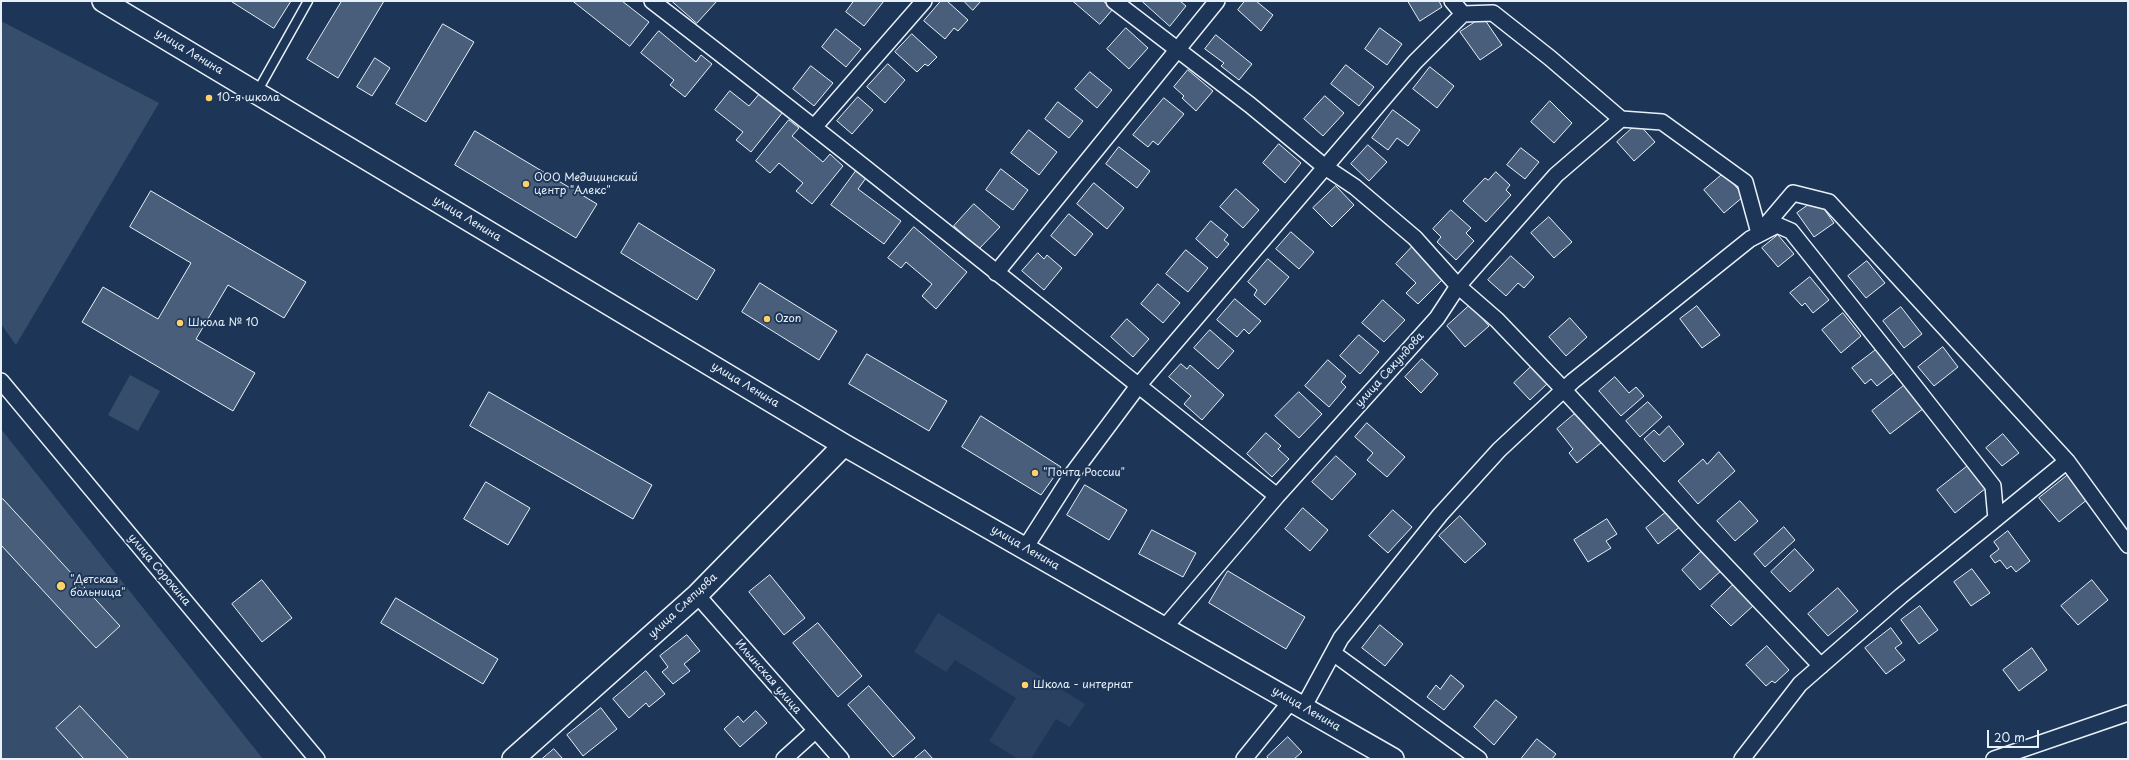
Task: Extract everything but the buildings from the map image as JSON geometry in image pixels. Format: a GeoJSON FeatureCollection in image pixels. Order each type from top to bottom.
{"type":"FeatureCollection","features":[{"type":"Feature","properties":{"kind":"main road","name":"улица Ленина"},"geometry":{"type":"LineString","coordinates":[[104,1],[844,445],[1393,759]]}},
{"type":"Feature","properties":{"kind":"main road","name":"улица Слепцова"},"geometry":{"type":"LineString","coordinates":[[513,759],[697,595],[844,445]]}},
{"type":"Feature","properties":{"kind":"street"},"geometry":{"type":"LineString","coordinates":[[652,1],[815,126],[996,273],[1277,496]]}},
{"type":"Feature","properties":{"kind":"street"},"geometry":{"type":"LineString","coordinates":[[815,126],[924,1]]}},
{"type":"Feature","properties":{"kind":"street"},"geometry":{"type":"LineString","coordinates":[[1114,1],[1250,105],[1325,167],[1355,187],[1415,238],[1458,286],[1497,320],[1564,390],[1698,537],[1821,666]]}},
{"type":"Feature","properties":{"kind":"street"},"geometry":{"type":"LineString","coordinates":[[996,273],[1176,49],[1217,1]]}},
{"type":"Feature","properties":{"kind":"street"},"geometry":{"type":"LineString","coordinates":[[1452,1],[1463,14]]}},
{"type":"Feature","properties":{"kind":"street"},"geometry":{"type":"LineString","coordinates":[[1025,548],[1072,473],[1138,386],[1415,62],[1463,14],[1493,13],[1550,58],[1621,119],[1662,122],[1745,182],[1759,233]]}},
{"type":"Feature","properties":{"kind":"street","name":"улица Секундова"},"geometry":{"type":"LineString","coordinates":[[1164,628],[1277,496],[1437,318],[1458,286],[1556,175],[1621,119]]}},
{"type":"Feature","properties":{"kind":"street"},"geometry":{"type":"LineString","coordinates":[[1244,759],[1297,704],[1333,653],[1341,638],[1440,515],[1499,450],[1564,390],[1690,287],[1759,233],[1793,193],[1829,202],[2067,461],[2128,545]]}},
{"type":"Feature","properties":{"kind":"street"},"geometry":{"type":"LineString","coordinates":[[1759,233],[1777,225],[1791,231],[1992,486],[1996,519]]}},
{"type":"Feature","properties":{"kind":"street","name":"улица Сорокина"},"geometry":{"type":"LineString","coordinates":[[1,381],[317,759]]}},
{"type":"Feature","properties":{"kind":"street"},"geometry":{"type":"LineString","coordinates":[[1742,759],[1800,684],[1901,596],[2067,461]]}},
{"type":"Feature","properties":{"kind":"street","name":"Ильинская улица"},"geometry":{"type":"LineString","coordinates":[[697,595],[841,759]]}},
{"type":"Feature","properties":{"kind":"street"},"geometry":{"type":"LineString","coordinates":[[1333,653],[1479,759]]}},
{"type":"Feature","properties":{"kind":"street"},"geometry":{"type":"LineString","coordinates":[[1994,759],[2128,714]]}},
{"type":"Feature","properties":{"kind":"street"},"geometry":{"type":"LineString","coordinates":[[784,759],[815,731]]}},
{"type":"Feature","properties":{"kind":"lane"},"geometry":{"type":"LineString","coordinates":[[256,93],[308,1]]}},
{"type":"Feature","properties":{"kind":"shaded area"},"geometry":{"type":"Polygon","coordinates":[[[1,21],[159,103],[16,345],[1,324],[1,21]]]}},
{"type":"Feature","properties":{"kind":"shaded area"},"geometry":{"type":"Polygon","coordinates":[[[130,375],[160,391],[138,431],[108,415],[130,375]]]}},
{"type":"Feature","properties":{"kind":"shaded area"},"geometry":{"type":"Polygon","coordinates":[[[1,429],[263,759],[1,759],[1,429]]]}},
{"type":"Feature","properties":{"kind":"shaded area","name":"Школа - интернат"},"geometry":{"type":"Polygon","coordinates":[[[938,613],[1085,704],[1070,727],[1056,719],[1031,759],[1018,759],[989,741],[1016,698],[955,660],[946,672],[914,652],[938,613]]]}},
{"type":"Feature","properties":{"kind":"place","name":"10-я школа"},"geometry":{"type":"Point","coordinates":[209,98]}},
{"type":"Feature","properties":{"kind":"place","name":"ООО Медицинский центр \"Алекс\""},"geometry":{"type":"Point","coordinates":[526,184]}},
{"type":"Feature","properties":{"kind":"place","name":"Ozon"},"geometry":{"type":"Point","coordinates":[767,319]}},
{"type":"Feature","properties":{"kind":"place","name":"Школа № 10"},"geometry":{"type":"Point","coordinates":[180,323]}},
{"type":"Feature","properties":{"kind":"place","name":"\"Почта России\""},"geometry":{"type":"Point","coordinates":[1035,473]}},
{"type":"Feature","properties":{"kind":"place","name":"\"Детская больница\""},"geometry":{"type":"Point","coordinates":[61,586]}},
{"type":"Feature","properties":{"kind":"place","name":"Школа - интернат"},"geometry":{"type":"Point","coordinates":[1025,685]}}]}
